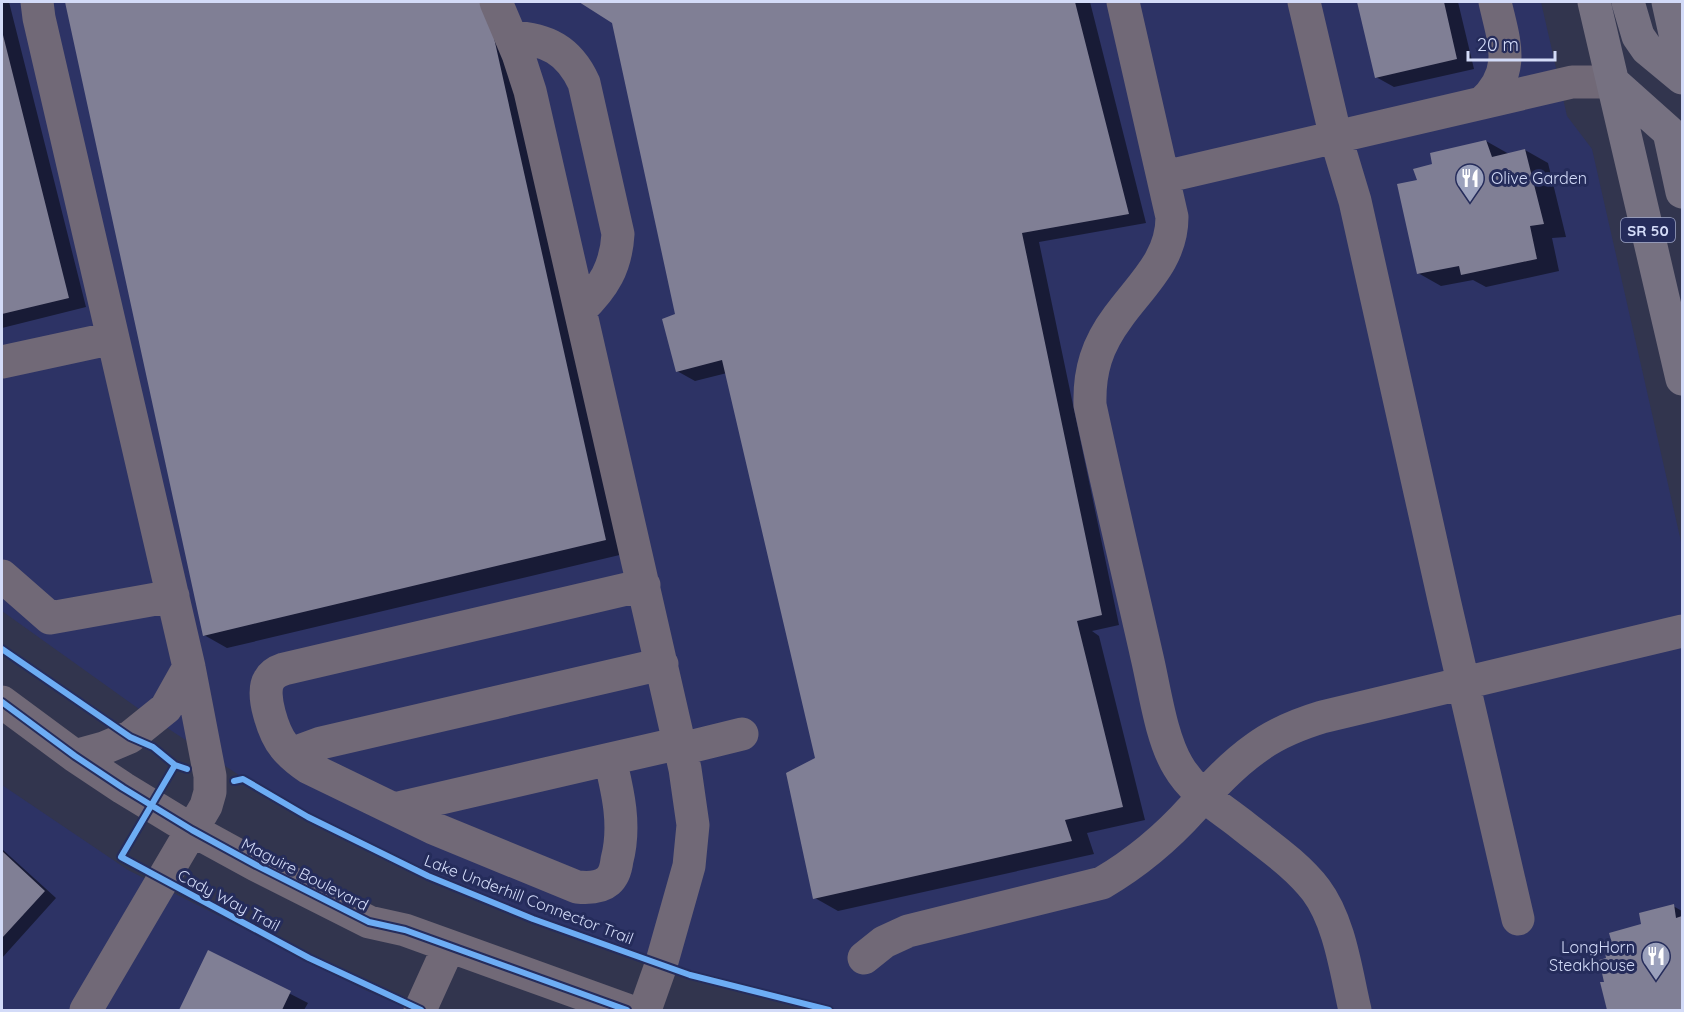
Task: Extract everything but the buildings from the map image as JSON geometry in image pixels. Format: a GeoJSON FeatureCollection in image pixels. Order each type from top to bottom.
{"type":"FeatureCollection","features":[{"type":"Feature","properties":{"kind":"highway","name":"SR 50"},"geometry":{"type":"LineString","coordinates":[[1594,2],[1683,379]]}},
{"type":"Feature","properties":{"kind":"highway"},"geometry":{"type":"LineString","coordinates":[[1628,2],[1638,36],[1647,49],[1683,78]]}},
{"type":"Feature","properties":{"kind":"highway"},"geometry":{"type":"LineString","coordinates":[[1668,2],[1683,65]]}},
{"type":"Feature","properties":{"kind":"highway"},"geometry":{"type":"LineString","coordinates":[[1613,82],[1669,132],[1683,192]]}},
{"type":"Feature","properties":{"kind":"street"},"geometry":{"type":"LineString","coordinates":[[37,2],[189,667],[210,776],[209,800],[86,1011]]}},
{"type":"Feature","properties":{"kind":"street"},"geometry":{"type":"LineString","coordinates":[[496,2],[518,54],[530,91],[686,769],[693,825],[689,866],[662,965],[645,1011]]}},
{"type":"Feature","properties":{"kind":"street"},"geometry":{"type":"LineString","coordinates":[[1123,2],[1164,177],[1172,217],[1171,238],[1161,261],[1141,290],[1117,317],[1102,344],[1091,375],[1090,405],[1165,735],[1180,770],[1203,796],[1284,859],[1317,891],[1337,934],[1354,1011]]}},
{"type":"Feature","properties":{"kind":"street"},"geometry":{"type":"LineString","coordinates":[[1304,2],[1336,138],[1355,201],[1518,919]]}},
{"type":"Feature","properties":{"kind":"street"},"geometry":{"type":"LineString","coordinates":[[1482,103],[1497,86],[1505,67],[1506,49],[1495,2]]}},
{"type":"Feature","properties":{"kind":"street"},"geometry":{"type":"LineString","coordinates":[[1675,2],[1683,10]]}},
{"type":"Feature","properties":{"kind":"street"},"geometry":{"type":"LineString","coordinates":[[511,37],[542,41],[557,48],[578,69],[584,83],[618,234],[613,266],[594,297],[580,310]]}},
{"type":"Feature","properties":{"kind":"street"},"geometry":{"type":"LineString","coordinates":[[1164,177],[1572,82],[1613,82]]}},
{"type":"Feature","properties":{"kind":"street"},"geometry":{"type":"LineString","coordinates":[[2,362],[113,338]]}},
{"type":"Feature","properties":{"kind":"street"},"geometry":{"type":"LineString","coordinates":[[2,576],[50,618],[173,596]]}},
{"type":"Feature","properties":{"kind":"street"},"geometry":{"type":"LineString","coordinates":[[610,759],[619,796],[621,833],[619,854],[610,880],[593,887],[577,887],[460,839],[317,773],[285,748],[274,729],[266,691],[269,679],[278,671],[644,585]]}},
{"type":"Feature","properties":{"kind":"street"},"geometry":{"type":"LineString","coordinates":[[864,958],[884,942],[908,931],[1102,883],[1122,871],[1162,839],[1215,783],[1250,752],[1291,728],[1322,717],[1683,631]]}},
{"type":"Feature","properties":{"kind":"street"},"geometry":{"type":"LineString","coordinates":[[292,755],[321,743],[662,664]]}},
{"type":"Feature","properties":{"kind":"street"},"geometry":{"type":"LineString","coordinates":[[75,756],[104,748],[130,737],[166,708],[189,667]]}},
{"type":"Feature","properties":{"kind":"street","name":"Maguire Boulevard"},"geometry":{"type":"LineString","coordinates":[[2,702],[75,756],[192,830],[369,922],[405,930],[627,1011]]}},
{"type":"Feature","properties":{"kind":"street"},"geometry":{"type":"LineString","coordinates":[[394,809],[610,759],[742,734]]}},
{"type":"Feature","properties":{"kind":"street"},"geometry":{"type":"LineString","coordinates":[[420,1011],[449,946]]}},
{"type":"Feature","properties":{"kind":"shaded area"},"geometry":{"type":"Polygon","coordinates":[[[2,2],[1541,2],[1567,116],[1592,149],[1682,546],[1682,1010],[829,1010],[776,998],[665,964],[565,929],[472,891],[346,834],[245,779],[146,714],[2,611],[2,2]]]}},
{"type":"Feature","properties":{"kind":"shaded area"},"geometry":{"type":"Polygon","coordinates":[[[2,785],[128,870],[365,990],[413,1010],[2,1010],[2,785]]]}},
{"type":"Feature","properties":{"kind":"cycle path"},"geometry":{"type":"LineString","coordinates":[[2,649],[130,737],[153,747],[175,765],[187,769]]}},
{"type":"Feature","properties":{"kind":"cycle path"},"geometry":{"type":"LineString","coordinates":[[2,702],[75,756],[192,830],[369,922],[405,930],[627,1010]]}},
{"type":"Feature","properties":{"kind":"cycle path","name":"Cady Way Trail"},"geometry":{"type":"LineString","coordinates":[[175,765],[121,857],[309,958],[421,1010]]}},
{"type":"Feature","properties":{"kind":"cycle path","name":"Lake Underhill Connector Trail"},"geometry":{"type":"LineString","coordinates":[[234,781],[243,779],[308,817],[428,876],[533,919],[690,975],[829,1010]]}},
{"type":"Feature","properties":{"kind":"place","name":"Olive Garden"},"geometry":{"type":"Point","coordinates":[1470,204]}},
{"type":"Feature","properties":{"kind":"place","name":"LongHorn Steakhouse"},"geometry":{"type":"Point","coordinates":[1656,982]}}]}
